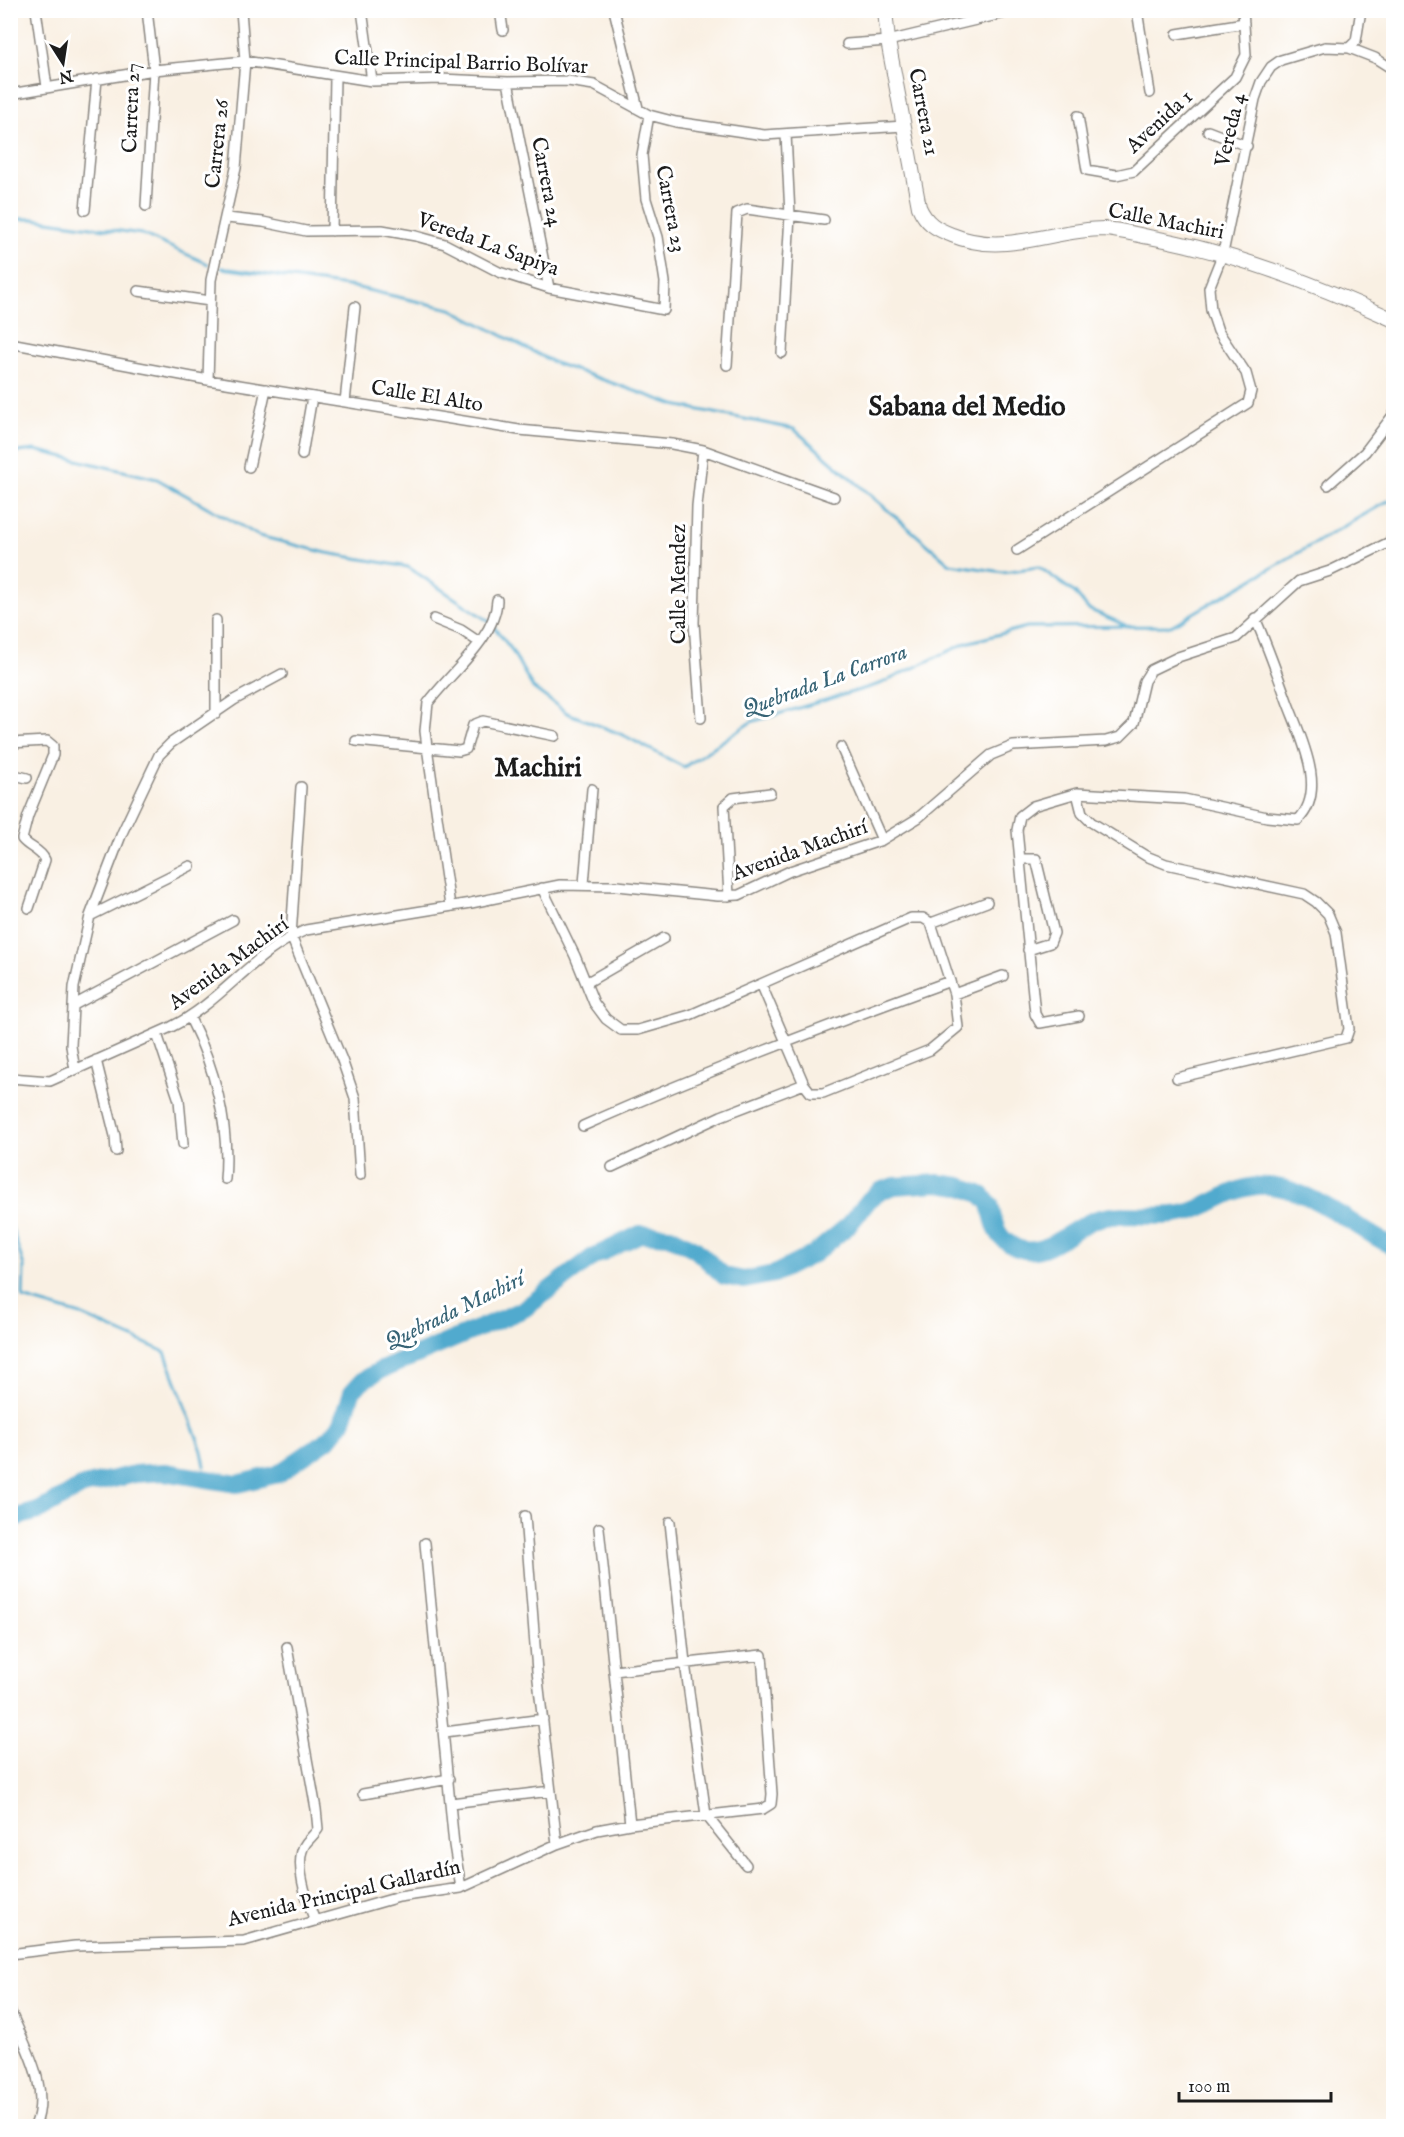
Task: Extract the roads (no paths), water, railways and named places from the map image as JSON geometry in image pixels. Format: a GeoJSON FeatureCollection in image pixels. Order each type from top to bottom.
{"type":"FeatureCollection","features":[{"type":"Feature","properties":{"kind":"street"},"geometry":{"type":"LineString","coordinates":[[36,10],[47,87]]}},
{"type":"Feature","properties":{"kind":"street","name":"Carrera 27"},"geometry":{"type":"LineString","coordinates":[[146,206],[154,70],[147,10]]}},
{"type":"Feature","properties":{"kind":"street","name":"Carrera 26"},"geometry":{"type":"LineString","coordinates":[[208,380],[211,280],[227,218],[236,168],[245,61],[241,10]]}},
{"type":"Feature","properties":{"kind":"street"},"geometry":{"type":"LineString","coordinates":[[363,10],[372,81]]}},
{"type":"Feature","properties":{"kind":"street"},"geometry":{"type":"LineString","coordinates":[[500,10],[503,30]]}},
{"type":"Feature","properties":{"kind":"street"},"geometry":{"type":"LineString","coordinates":[[614,10],[638,108]]}},
{"type":"Feature","properties":{"kind":"street","name":"Carrera 21"},"geometry":{"type":"LineString","coordinates":[[885,10],[888,41],[919,207],[925,220]]}},
{"type":"Feature","properties":{"kind":"street"},"geometry":{"type":"LineString","coordinates":[[847,44],[888,41],[1018,10]]}},
{"type":"Feature","properties":{"kind":"street"},"geometry":{"type":"LineString","coordinates":[[1137,10],[1150,93]]}},
{"type":"Feature","properties":{"kind":"street","name":"Avenida 1"},"geometry":{"type":"LineString","coordinates":[[1078,116],[1087,170],[1116,175],[1134,171],[1235,77],[1246,55],[1243,10]]}},
{"type":"Feature","properties":{"kind":"street"},"geometry":{"type":"LineString","coordinates":[[1360,10],[1356,41],[1349,48],[1375,58],[1394,70]]}},
{"type":"Feature","properties":{"kind":"street"},"geometry":{"type":"LineString","coordinates":[[1177,34],[1244,23]]}},
{"type":"Feature","properties":{"kind":"street","name":"Vereda 4"},"geometry":{"type":"LineString","coordinates":[[1017,550],[1248,403],[1251,391],[1246,373],[1218,331],[1211,310],[1209,288],[1223,253],[1255,99],[1271,67],[1297,54],[1325,47],[1349,48]]}},
{"type":"Feature","properties":{"kind":"street","name":"Calle Principal Barrio Bolívar"},"geometry":{"type":"LineString","coordinates":[[10,94],[154,70],[245,61],[335,77],[372,81],[440,79],[508,82],[568,81],[594,85],[649,115],[764,135],[904,126]]}},
{"type":"Feature","properties":{"kind":"street"},"geometry":{"type":"LineString","coordinates":[[332,231],[335,77]]}},
{"type":"Feature","properties":{"kind":"street"},"geometry":{"type":"LineString","coordinates":[[85,210],[97,79]]}},
{"type":"Feature","properties":{"kind":"street","name":"Carrera 24"},"geometry":{"type":"LineString","coordinates":[[508,82],[549,288]]}},
{"type":"Feature","properties":{"kind":"street","name":"Carrera 23"},"geometry":{"type":"LineString","coordinates":[[649,115],[642,154],[646,199],[658,237],[665,282],[664,310]]}},
{"type":"Feature","properties":{"kind":"street"},"geometry":{"type":"LineString","coordinates":[[1208,131],[1246,146]]}},
{"type":"Feature","properties":{"kind":"street"},"geometry":{"type":"LineString","coordinates":[[782,354],[790,215],[786,134]]}},
{"type":"Feature","properties":{"kind":"street"},"geometry":{"type":"LineString","coordinates":[[727,365],[737,213],[747,209],[825,220]]}},
{"type":"Feature","properties":{"kind":"street","name":"Vereda La Sapiya"},"geometry":{"type":"LineString","coordinates":[[227,218],[263,222],[306,231],[382,230],[416,236],[445,244],[499,272],[549,288],[664,310]]}},
{"type":"Feature","properties":{"kind":"street","name":"Calle Machiri"},"geometry":{"type":"LineString","coordinates":[[925,220],[939,230],[961,239],[986,243],[1036,241],[1104,230],[1223,253],[1394,320]]}},
{"type":"Feature","properties":{"kind":"street"},"geometry":{"type":"LineString","coordinates":[[138,291],[210,301]]}},
{"type":"Feature","properties":{"kind":"street"},"geometry":{"type":"LineString","coordinates":[[345,402],[355,308]]}},
{"type":"Feature","properties":{"kind":"street","name":"Calle El Alto"},"geometry":{"type":"LineString","coordinates":[[10,343],[208,380],[519,430],[672,444],[702,450],[834,497]]}},
{"type":"Feature","properties":{"kind":"street"},"geometry":{"type":"LineString","coordinates":[[249,467],[266,389]]}},
{"type":"Feature","properties":{"kind":"street"},"geometry":{"type":"LineString","coordinates":[[302,455],[312,397]]}},
{"type":"Feature","properties":{"kind":"street"},"geometry":{"type":"LineString","coordinates":[[1328,484],[1365,452],[1394,414]]}},
{"type":"Feature","properties":{"kind":"street","name":"Calle Mendez"},"geometry":{"type":"LineString","coordinates":[[701,718],[694,623],[697,506],[702,450]]}},
{"type":"Feature","properties":{"kind":"street","name":"Avenida Machirí"},"geometry":{"type":"LineString","coordinates":[[10,1078],[50,1081],[190,1018],[217,999],[261,957],[291,936],[328,926],[542,888],[584,884],[739,895],[790,871],[882,840],[918,818],[991,755],[1025,744],[1106,741],[1120,737],[1134,723],[1143,681],[1151,670],[1178,657],[1236,638],[1255,618],[1299,581],[1330,571],[1394,540]]}},
{"type":"Feature","properties":{"kind":"street"},"geometry":{"type":"LineString","coordinates":[[450,906],[425,731],[428,703],[488,629],[496,614],[497,600]]}},
{"type":"Feature","properties":{"kind":"street"},"geometry":{"type":"LineString","coordinates":[[1079,1016],[1040,1023],[1035,1014],[1017,830],[1020,816],[1041,803],[1077,793],[1184,799],[1285,820],[1298,820],[1306,813],[1310,789],[1308,757],[1255,618]]}},
{"type":"Feature","properties":{"kind":"street"},"geometry":{"type":"LineString","coordinates":[[435,619],[461,630],[479,642]]}},
{"type":"Feature","properties":{"kind":"street"},"geometry":{"type":"LineString","coordinates":[[216,620],[216,714]]}},
{"type":"Feature","properties":{"kind":"street"},"geometry":{"type":"LineString","coordinates":[[75,1070],[71,1046],[74,987],[90,916],[122,833],[159,755],[171,743],[234,700],[282,674]]}},
{"type":"Feature","properties":{"kind":"street"},"geometry":{"type":"LineString","coordinates":[[356,741],[466,750],[473,725],[483,721],[555,736]]}},
{"type":"Feature","properties":{"kind":"street"},"geometry":{"type":"LineString","coordinates":[[10,743],[47,741],[53,746],[53,755],[28,816],[22,839],[27,845],[41,853],[45,860],[29,908]]}},
{"type":"Feature","properties":{"kind":"street"},"geometry":{"type":"LineString","coordinates":[[841,747],[882,840]]}},
{"type":"Feature","properties":{"kind":"street"},"geometry":{"type":"LineString","coordinates":[[10,774],[27,778]]}},
{"type":"Feature","properties":{"kind":"street"},"geometry":{"type":"LineString","coordinates":[[301,787],[291,936],[342,1060],[355,1098],[360,1175]]}},
{"type":"Feature","properties":{"kind":"street"},"geometry":{"type":"LineString","coordinates":[[584,884],[592,789]]}},
{"type":"Feature","properties":{"kind":"street"},"geometry":{"type":"LineString","coordinates":[[729,896],[724,806],[733,798],[770,793]]}},
{"type":"Feature","properties":{"kind":"street"},"geometry":{"type":"LineString","coordinates":[[1077,793],[1082,813],[1119,842],[1166,864],[1304,894],[1328,914],[1336,933],[1349,1029],[1346,1038],[1177,1078]]}},
{"type":"Feature","properties":{"kind":"street"},"geometry":{"type":"LineString","coordinates":[[1020,859],[1036,859],[1054,933],[1050,943],[1028,950]]}},
{"type":"Feature","properties":{"kind":"street"},"geometry":{"type":"LineString","coordinates":[[90,916],[190,866]]}},
{"type":"Feature","properties":{"kind":"street"},"geometry":{"type":"LineString","coordinates":[[542,888],[594,1003],[606,1019],[621,1030],[638,1030],[690,1016],[762,986],[820,956],[911,918],[923,918],[931,923],[954,994],[958,1027],[930,1050],[823,1093],[811,1094],[804,1084],[762,986]]}},
{"type":"Feature","properties":{"kind":"street"},"geometry":{"type":"LineString","coordinates":[[931,923],[987,902]]}},
{"type":"Feature","properties":{"kind":"street"},"geometry":{"type":"LineString","coordinates":[[74,1005],[233,920]]}},
{"type":"Feature","properties":{"kind":"street"},"geometry":{"type":"LineString","coordinates":[[586,983],[664,938]]}},
{"type":"Feature","properties":{"kind":"street"},"geometry":{"type":"LineString","coordinates":[[954,994],[1003,976]]}},
{"type":"Feature","properties":{"kind":"street"},"geometry":{"type":"LineString","coordinates":[[583,1126],[663,1090],[786,1041],[950,981]]}},
{"type":"Feature","properties":{"kind":"street"},"geometry":{"type":"LineString","coordinates":[[190,1018],[204,1047],[221,1113],[225,1179]]}},
{"type":"Feature","properties":{"kind":"street"},"geometry":{"type":"LineString","coordinates":[[158,1034],[179,1100],[183,1144]]}},
{"type":"Feature","properties":{"kind":"street"},"geometry":{"type":"LineString","coordinates":[[96,1060],[115,1136],[116,1151]]}},
{"type":"Feature","properties":{"kind":"street"},"geometry":{"type":"LineString","coordinates":[[612,1167],[721,1116],[804,1084]]}},
{"type":"Feature","properties":{"kind":"street"},"geometry":{"type":"LineString","coordinates":[[525,1516],[556,1844]]}},
{"type":"Feature","properties":{"kind":"street"},"geometry":{"type":"LineString","coordinates":[[670,1522],[685,1663],[706,1815],[746,1864]]}},
{"type":"Feature","properties":{"kind":"street"},"geometry":{"type":"LineString","coordinates":[[599,1528],[630,1824]]}},
{"type":"Feature","properties":{"kind":"street"},"geometry":{"type":"LineString","coordinates":[[426,1544],[461,1888]]}},
{"type":"Feature","properties":{"kind":"street"},"geometry":{"type":"LineString","coordinates":[[287,1647],[316,1809],[318,1829],[304,1844],[302,1877],[305,1897],[315,1921]]}},
{"type":"Feature","properties":{"kind":"street","name":"Avenida Principal Gallardín"},"geometry":{"type":"LineString","coordinates":[[10,1954],[75,1946],[244,1941],[399,1897],[461,1888],[556,1844],[597,1830],[630,1824],[763,1809],[771,1804],[772,1794],[762,1655],[685,1663]]}},
{"type":"Feature","properties":{"kind":"street"},"geometry":{"type":"LineString","coordinates":[[614,1671],[685,1663]]}},
{"type":"Feature","properties":{"kind":"street"},"geometry":{"type":"LineString","coordinates":[[444,1732],[543,1719]]}},
{"type":"Feature","properties":{"kind":"street"},"geometry":{"type":"LineString","coordinates":[[363,1794],[449,1779]]}},
{"type":"Feature","properties":{"kind":"street"},"geometry":{"type":"LineString","coordinates":[[451,1803],[550,1791]]}},
{"type":"Feature","properties":{"kind":"street"},"geometry":{"type":"LineString","coordinates":[[10,2010],[29,2053],[42,2096],[35,2127]]}},
{"type":"Feature","properties":{"kind":"waterway"},"geometry":{"type":"LineString","coordinates":[[10,219],[34,219],[142,234],[208,264]]}},
{"type":"Feature","properties":{"kind":"waterway"},"geometry":{"type":"LineString","coordinates":[[222,268],[354,287],[451,309],[555,363],[675,405],[794,429],[950,564],[1003,572],[1039,567],[1075,593],[1088,609],[1125,625]]}},
{"type":"Feature","properties":{"kind":"waterway","name":"Quebrada La Carrora"},"geometry":{"type":"LineString","coordinates":[[10,453],[35,450],[157,479],[259,536],[327,553],[408,567],[490,622],[511,649],[533,688],[567,713],[623,735],[684,767],[751,722],[880,684],[966,643],[1027,627],[1171,626],[1388,501],[1394,502]]}},
{"type":"Feature","properties":{"kind":"waterway","name":"Quebrada Machirí"},"geometry":{"type":"LineString","coordinates":[[10,1519],[38,1511],[83,1486],[135,1474],[165,1472],[237,1484],[278,1474],[330,1438],[342,1423],[352,1392],[362,1381],[379,1371],[524,1309],[593,1257],[640,1234],[670,1236],[695,1249],[724,1276],[744,1280],[774,1274],[814,1254],[849,1225],[869,1200],[880,1191],[895,1186],[938,1183],[960,1186],[982,1195],[990,1204],[997,1230],[1004,1240],[1017,1248],[1028,1250],[1049,1246],[1100,1218],[1186,1213],[1231,1193],[1258,1186],[1294,1191],[1329,1208],[1394,1247]]}},
{"type":"Feature","properties":{"kind":"waterway"},"geometry":{"type":"LineString","coordinates":[[10,1223],[24,1266],[23,1298],[81,1315],[165,1352],[202,1451],[205,1466]]}},
{"type":"Feature","properties":{"kind":"district","name":"Sabana del Medio"},"geometry":{"type":"Point","coordinates":[967,408]}},
{"type":"Feature","properties":{"kind":"district","name":"Machiri"},"geometry":{"type":"Point","coordinates":[538,769]}}]}
